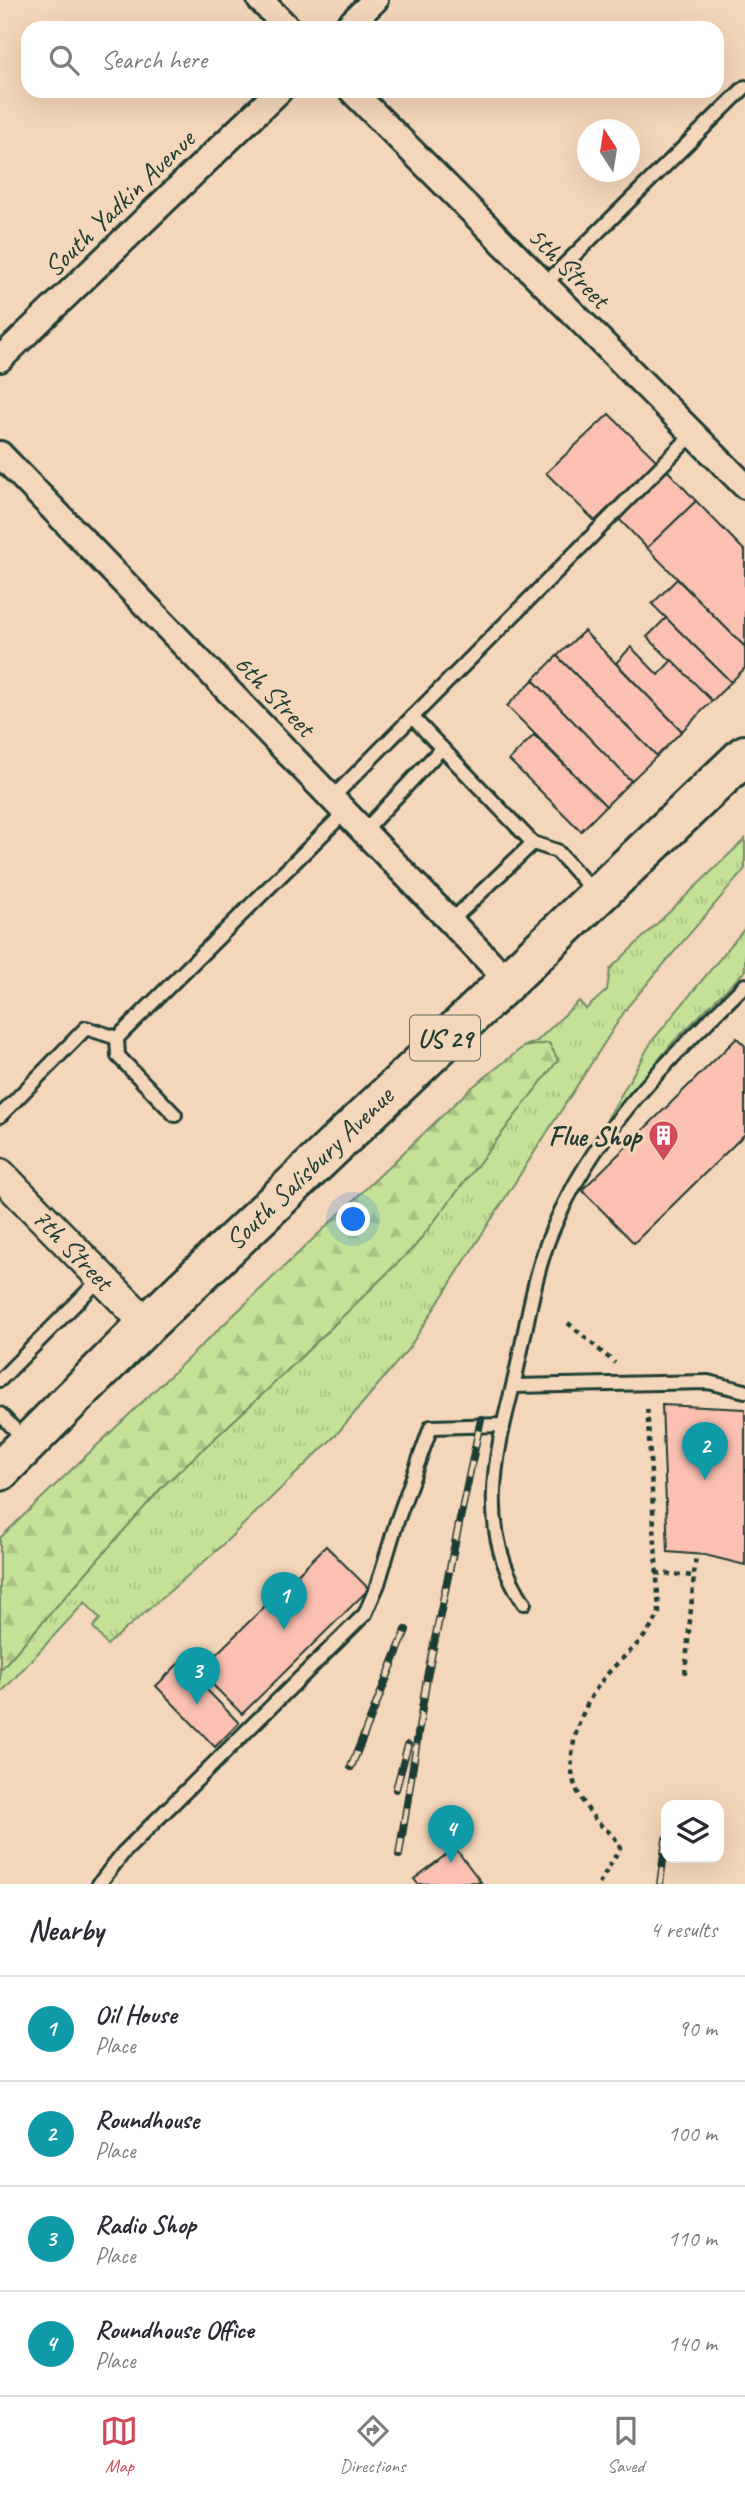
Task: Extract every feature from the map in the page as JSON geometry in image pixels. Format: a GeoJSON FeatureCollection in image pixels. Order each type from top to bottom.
{"type":"FeatureCollection","features":[{"type":"Feature","properties":{"kind":"main road","name":"South Salisbury Avenue"},"geometry":{"type":"LineString","coordinates":[[0,1471],[147,1324],[745,755]]}},
{"type":"Feature","properties":{"kind":"street"},"geometry":{"type":"LineString","coordinates":[[260,0],[281,21]]}},
{"type":"Feature","properties":{"kind":"street"},"geometry":{"type":"LineString","coordinates":[[352,21],[375,0]]}},
{"type":"Feature","properties":{"kind":"street","name":"South Yadkin Avenue"},"geometry":{"type":"LineString","coordinates":[[0,359],[272,98]]}},
{"type":"Feature","properties":{"kind":"street","name":"5th Street"},"geometry":{"type":"LineString","coordinates":[[359,98],[745,485]]}},
{"type":"Feature","properties":{"kind":"street","name":"6th Street"},"geometry":{"type":"LineString","coordinates":[[0,454],[507,979]]}},
{"type":"Feature","properties":{"kind":"street","name":"7th Street"},"geometry":{"type":"LineString","coordinates":[[0,1174],[147,1324]]}},
{"type":"Feature","properties":{"kind":"lane"},"geometry":{"type":"LineString","coordinates":[[545,284],[745,87]]}},
{"type":"Feature","properties":{"kind":"lane"},"geometry":{"type":"LineString","coordinates":[[175,1115],[118,1056],[117,1038],[339,804],[412,716],[693,434]]}},
{"type":"Feature","properties":{"kind":"lane"},"geometry":{"type":"LineString","coordinates":[[412,716],[533,842],[557,851],[596,895]]}},
{"type":"Feature","properties":{"kind":"lane"},"geometry":{"type":"LineString","coordinates":[[364,831],[442,748]]}},
{"type":"Feature","properties":{"kind":"lane"},"geometry":{"type":"LineString","coordinates":[[451,921],[533,842]]}},
{"type":"Feature","properties":{"kind":"lane"},"geometry":{"type":"LineString","coordinates":[[524,1603],[507,1578],[497,1548],[494,1501],[503,1425],[551,1232],[595,1148],[643,1086],[745,985]]}},
{"type":"Feature","properties":{"kind":"lane"},"geometry":{"type":"LineString","coordinates":[[0,1116],[86,1028],[117,1038]]}},
{"type":"Feature","properties":{"kind":"lane"},"geometry":{"type":"LineString","coordinates":[[0,1380],[101,1278]]}},
{"type":"Feature","properties":{"kind":"lane"},"geometry":{"type":"LineString","coordinates":[[513,1386],[708,1382],[745,1391]]}},
{"type":"Feature","properties":{"kind":"lane"},"geometry":{"type":"LineString","coordinates":[[0,1414],[28,1443]]}},
{"type":"Feature","properties":{"kind":"lane"},"geometry":{"type":"LineString","coordinates":[[99,1884],[123,1853],[365,1614],[378,1584],[396,1524],[431,1427],[503,1425]]}},
{"type":"Feature","properties":{"kind":"path"},"geometry":{"type":"LineString","coordinates":[[568,1323],[641,1383],[646,1400],[659,1613],[652,1630],[600,1683],[580,1720],[573,1751],[572,1773],[576,1789],[595,1819],[617,1840],[620,1847],[599,1884]]}},
{"type":"Feature","properties":{"kind":"path"},"geometry":{"type":"LineString","coordinates":[[685,1674],[696,1554]]}},
{"type":"Feature","properties":{"kind":"path"},"geometry":{"type":"LineString","coordinates":[[656,1573],[694,1576]]}},
{"type":"Feature","properties":{"kind":"green space"},"geometry":{"type":"Polygon","coordinates":[[[745,839],[745,869],[628,1006],[409,1348],[336,1435],[214,1553],[107,1645],[93,1627],[100,1619],[85,1602],[0,1694],[0,1670],[163,1486],[268,1389],[415,1246],[558,1060],[549,1043],[523,1047],[537,1041],[579,1001],[586,1009],[607,990],[610,969],[745,839]]]}},
{"type":"Feature","properties":{"kind":"green space"},"geometry":{"type":"Polygon","coordinates":[[[745,928],[745,971],[674,1041],[602,1128],[652,1041],[745,928]]]}},
{"type":"Feature","properties":{"kind":"green space"},"geometry":{"type":"Polygon","coordinates":[[[549,1043],[558,1060],[415,1246],[268,1389],[163,1486],[0,1670],[0,1538],[470,1089],[523,1047],[549,1043]]]}},
{"type":"Feature","properties":{"kind":"building"},"geometry":{"type":"Polygon","coordinates":[[[609,414],[657,461],[595,521],[546,473],[609,414]]]}},
{"type":"Feature","properties":{"kind":"building"},"geometry":{"type":"Polygon","coordinates":[[[667,470],[696,501],[647,548],[619,519],[667,470]]]}},
{"type":"Feature","properties":{"kind":"building"},"geometry":{"type":"Polygon","coordinates":[[[696,501],[745,551],[745,647],[647,548],[696,501]]]}},
{"type":"Feature","properties":{"kind":"building"},"geometry":{"type":"Polygon","coordinates":[[[677,579],[745,647],[745,668],[731,682],[652,604],[677,579]]]}},
{"type":"Feature","properties":{"kind":"building"},"geometry":{"type":"Polygon","coordinates":[[[666,618],[731,682],[712,701],[647,637],[666,618]]]}},
{"type":"Feature","properties":{"kind":"building"},"geometry":{"type":"Polygon","coordinates":[[[584,631],[682,731],[657,756],[557,656],[584,631]]]}},
{"type":"Feature","properties":{"kind":"building"},"geometry":{"type":"Polygon","coordinates":[[[631,647],[658,675],[672,660],[712,701],[682,731],[616,663],[631,647]]]}},
{"type":"Feature","properties":{"kind":"building"},"geometry":{"type":"Polygon","coordinates":[[[557,656],[657,756],[631,781],[533,680],[557,656]]]}},
{"type":"Feature","properties":{"kind":"building"},"geometry":{"type":"Polygon","coordinates":[[[533,680],[631,781],[606,806],[507,706],[533,680]]]}},
{"type":"Feature","properties":{"kind":"building"},"geometry":{"type":"Polygon","coordinates":[[[534,735],[606,806],[581,831],[509,760],[534,735]]]}},
{"type":"Feature","properties":{"kind":"building","name":"Flue Shop"},"geometry":{"type":"Polygon","coordinates":[[[737,1038],[745,1046],[745,1134],[634,1243],[582,1190],[737,1038]]]}},
{"type":"Feature","properties":{"kind":"building"},"geometry":{"type":"Polygon","coordinates":[[[662,1405],[745,1409],[745,1565],[705,1555],[668,1552],[662,1405]]]}},
{"type":"Feature","properties":{"kind":"building"},"geometry":{"type":"Polygon","coordinates":[[[326,1546],[369,1589],[242,1714],[199,1671],[326,1546]]]}},
{"type":"Feature","properties":{"kind":"building"},"geometry":{"type":"Polygon","coordinates":[[[180,1662],[239,1723],[215,1747],[156,1686],[180,1662]]]}},
{"type":"Feature","properties":{"kind":"building"},"geometry":{"type":"Polygon","coordinates":[[[455,1848],[481,1882],[418,1884],[414,1879],[455,1848]]]}},
{"type":"Feature","properties":{"kind":"railway"},"geometry":{"type":"LineString","coordinates":[[399,1855],[427,1677],[481,1419]]}},
{"type":"Feature","properties":{"kind":"railway"},"geometry":{"type":"LineString","coordinates":[[351,1767],[406,1630]]}},
{"type":"Feature","properties":{"kind":"railway"},"geometry":{"type":"LineString","coordinates":[[396,1789],[408,1745]]}},
{"type":"Feature","properties":{"kind":"railway"},"geometry":{"type":"LineString","coordinates":[[660,1884],[663,1863]]}},
{"type":"Feature","properties":{"kind":"place","name":"Flue Shop"},"geometry":{"type":"Point","coordinates":[664,1162]}},
{"type":"Feature","properties":{"kind":"place","name":"Roundhouse"},"geometry":{"type":"Point","coordinates":[705,1480]}},
{"type":"Feature","properties":{"kind":"place","name":"Oil House"},"geometry":{"type":"Point","coordinates":[284,1630]}},
{"type":"Feature","properties":{"kind":"place","name":"Radio Shop"},"geometry":{"type":"Point","coordinates":[197,1705]}},
{"type":"Feature","properties":{"kind":"place","name":"Roundhouse Office"},"geometry":{"type":"Point","coordinates":[451,1863]}}]}
